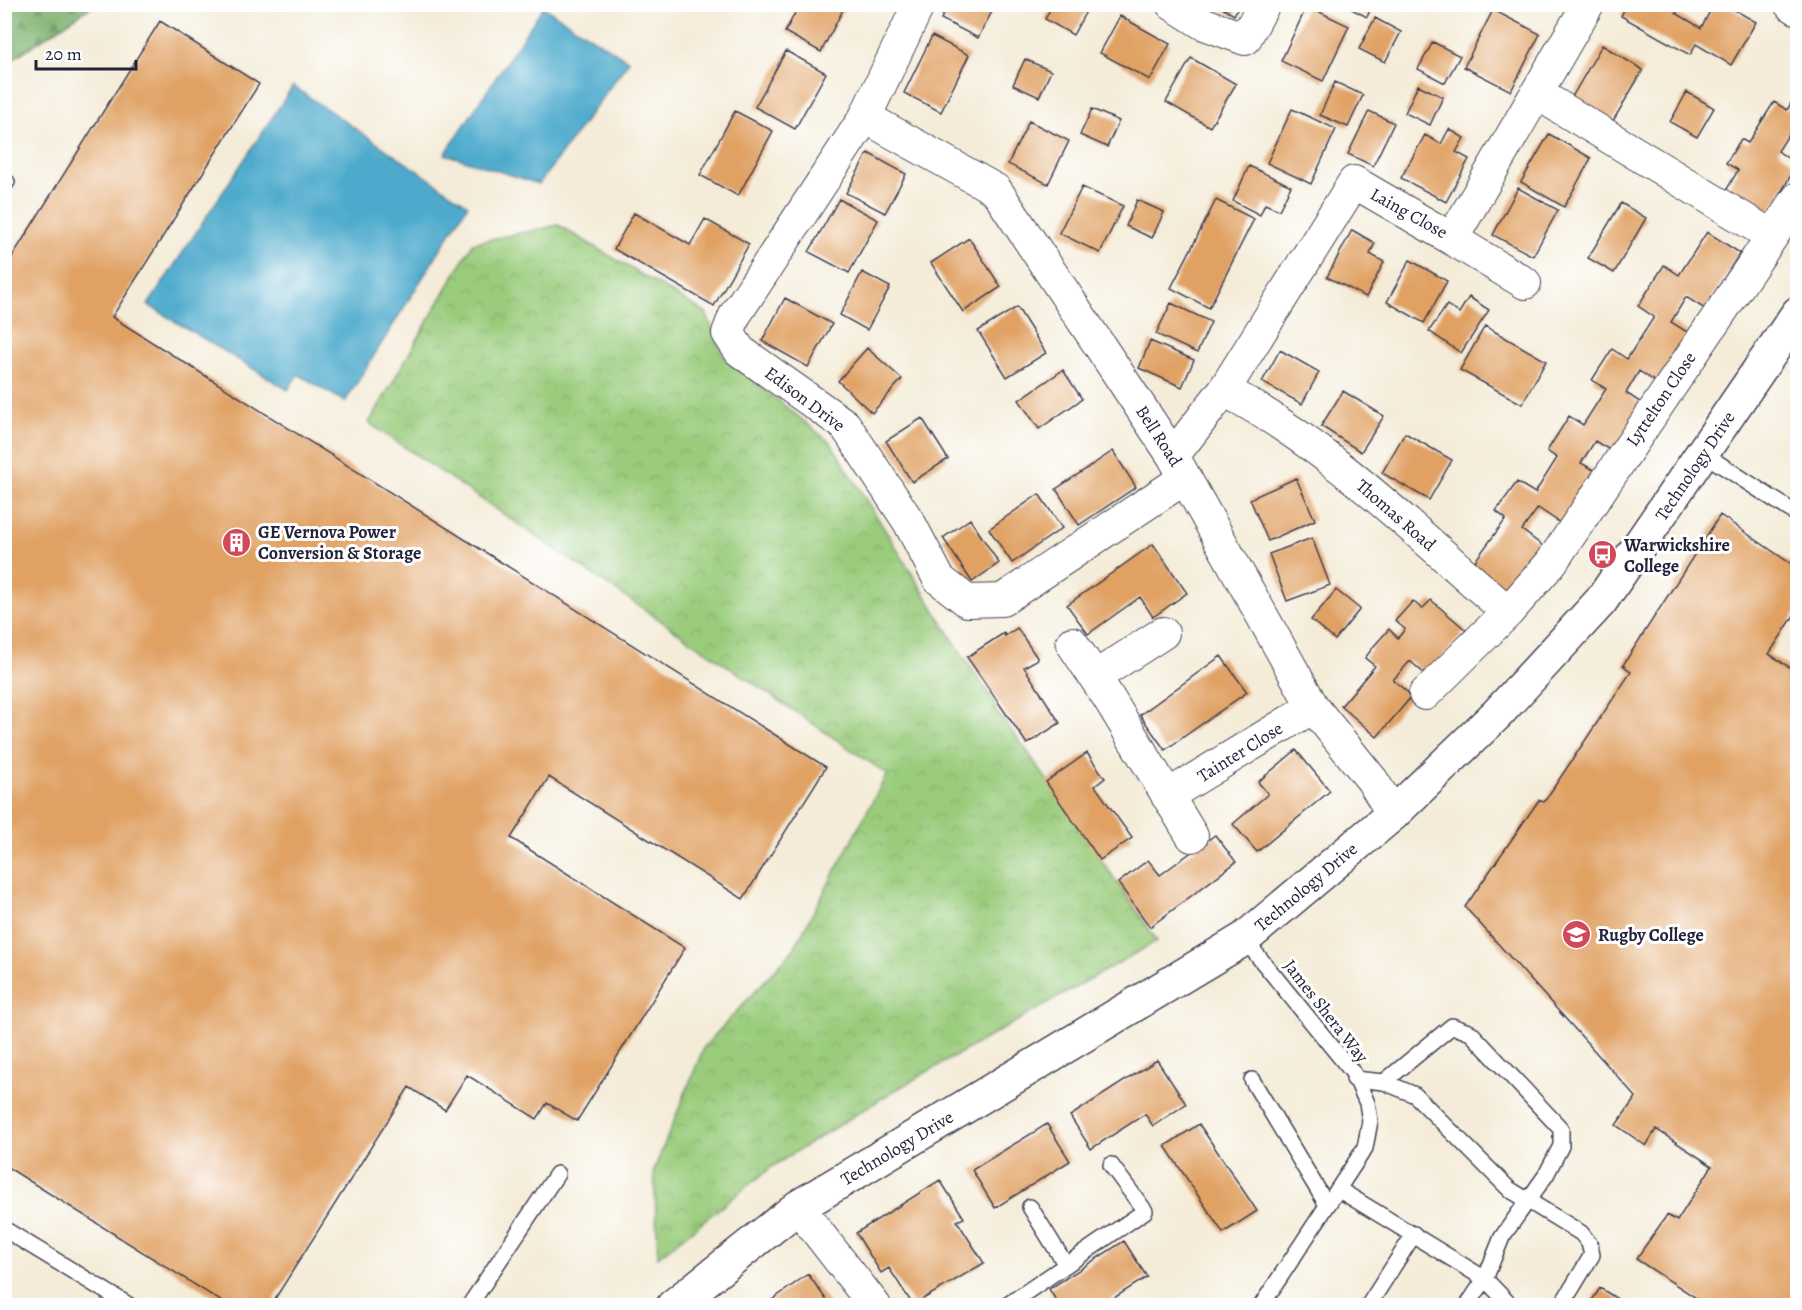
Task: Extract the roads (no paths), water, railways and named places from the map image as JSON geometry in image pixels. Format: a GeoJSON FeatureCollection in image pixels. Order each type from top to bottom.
{"type":"FeatureCollection","features":[{"type":"Feature","properties":{"kind":"street","name":"Edison Drive"},"geometry":{"type":"LineString","coordinates":[[919,4],[865,117],[735,315],[729,333],[740,351],[845,425],[909,522],[939,579],[967,601],[1002,600],[1179,467]]}},
{"type":"Feature","properties":{"kind":"street"},"geometry":{"type":"LineString","coordinates":[[1173,4],[1202,23],[1245,39],[1264,4]]}},
{"type":"Feature","properties":{"kind":"street","name":"Laing Close"},"geometry":{"type":"LineString","coordinates":[[1179,467],[1224,390],[1354,182],[1452,239],[1538,94],[1588,4]]}},
{"type":"Feature","properties":{"kind":"street"},"geometry":{"type":"LineString","coordinates":[[1790,4],[1797,9]]}},
{"type":"Feature","properties":{"kind":"street"},"geometry":{"type":"LineString","coordinates":[[1538,94],[1772,236]]}},
{"type":"Feature","properties":{"kind":"street","name":"Bell Road"},"geometry":{"type":"LineString","coordinates":[[865,117],[996,190],[1179,467],[1313,707],[1372,780],[1393,814]]}},
{"type":"Feature","properties":{"kind":"street","name":"Lyttelton Close"},"geometry":{"type":"LineString","coordinates":[[1508,612],[1551,562],[1797,198]]}},
{"type":"Feature","properties":{"kind":"street"},"geometry":{"type":"LineString","coordinates":[[1452,239],[1525,284]]}},
{"type":"Feature","properties":{"kind":"street","name":"Technology Drive"},"geometry":{"type":"LineString","coordinates":[[673,1305],[798,1207],[1244,939],[1393,814],[1497,714],[1601,601],[1704,454],[1797,313]]}},
{"type":"Feature","properties":{"kind":"street","name":"Thomas Road"},"geometry":{"type":"LineString","coordinates":[[1224,390],[1269,414],[1327,456],[1508,612]]}},
{"type":"Feature","properties":{"kind":"street"},"geometry":{"type":"LineString","coordinates":[[1425,694],[1508,612]]}},
{"type":"Feature","properties":{"kind":"street"},"geometry":{"type":"LineString","coordinates":[[1095,677],[1163,633]]}},
{"type":"Feature","properties":{"kind":"street"},"geometry":{"type":"LineString","coordinates":[[1072,643],[1192,836]]}},
{"type":"Feature","properties":{"kind":"street","name":"Tainter Close"},"geometry":{"type":"LineString","coordinates":[[1167,796],[1313,707]]}},
{"type":"Feature","properties":{"kind":"street"},"geometry":{"type":"LineString","coordinates":[[798,1207],[875,1305]]}},
{"type":"Feature","properties":{"kind":"lane"},"geometry":{"type":"LineString","coordinates":[[1704,454],[1797,515]]}},
{"type":"Feature","properties":{"kind":"lane","name":"James Shera Way"},"geometry":{"type":"LineString","coordinates":[[1244,939],[1354,1078],[1367,1103],[1370,1121],[1365,1148],[1338,1190]]}},
{"type":"Feature","properties":{"kind":"lane"},"geometry":{"type":"LineString","coordinates":[[1384,1082],[1452,1026],[1472,1033],[1561,1129],[1562,1146],[1546,1175],[1527,1199],[1502,1238],[1485,1279],[1467,1305]]}},
{"type":"Feature","properties":{"kind":"lane"},"geometry":{"type":"LineString","coordinates":[[1354,1078],[1384,1082],[1415,1095],[1509,1189],[1581,1233],[1589,1243],[1592,1255],[1561,1305]]}},
{"type":"Feature","properties":{"kind":"lane"},"geometry":{"type":"LineString","coordinates":[[1252,1080],[1327,1205]]}},
{"type":"Feature","properties":{"kind":"lane"},"geometry":{"type":"LineString","coordinates":[[1006,1305],[1145,1211],[1111,1165]]}},
{"type":"Feature","properties":{"kind":"lane"},"geometry":{"type":"LineString","coordinates":[[469,1305],[556,1174]]}},
{"type":"Feature","properties":{"kind":"lane"},"geometry":{"type":"LineString","coordinates":[[1261,1305],[1338,1190],[1485,1279],[1511,1305]]}},
{"type":"Feature","properties":{"kind":"lane"},"geometry":{"type":"LineString","coordinates":[[1030,1207],[1066,1265]]}},
{"type":"Feature","properties":{"kind":"lane"},"geometry":{"type":"LineString","coordinates":[[4,1229],[130,1305]]}},
{"type":"Feature","properties":{"kind":"lane"},"geometry":{"type":"LineString","coordinates":[[1368,1305],[1414,1234]]}},
{"type":"Feature","properties":{"kind":"water"},"geometry":{"type":"Polygon","coordinates":[[[543,7],[629,61],[539,184],[445,154],[543,7]]]}},
{"type":"Feature","properties":{"kind":"water"},"geometry":{"type":"Polygon","coordinates":[[[293,86],[468,205],[345,402],[298,374],[288,390],[148,305],[293,86]]]}},
{"type":"Feature","properties":{"kind":"place","name":"GE Vernova Power Conversion & Storage"},"geometry":{"type":"Point","coordinates":[237,542]}},
{"type":"Feature","properties":{"kind":"place","name":"Warwickshire College"},"geometry":{"type":"Point","coordinates":[1603,555]}},
{"type":"Feature","properties":{"kind":"place","name":"Rugby College"},"geometry":{"type":"Point","coordinates":[1577,935]}}]}
